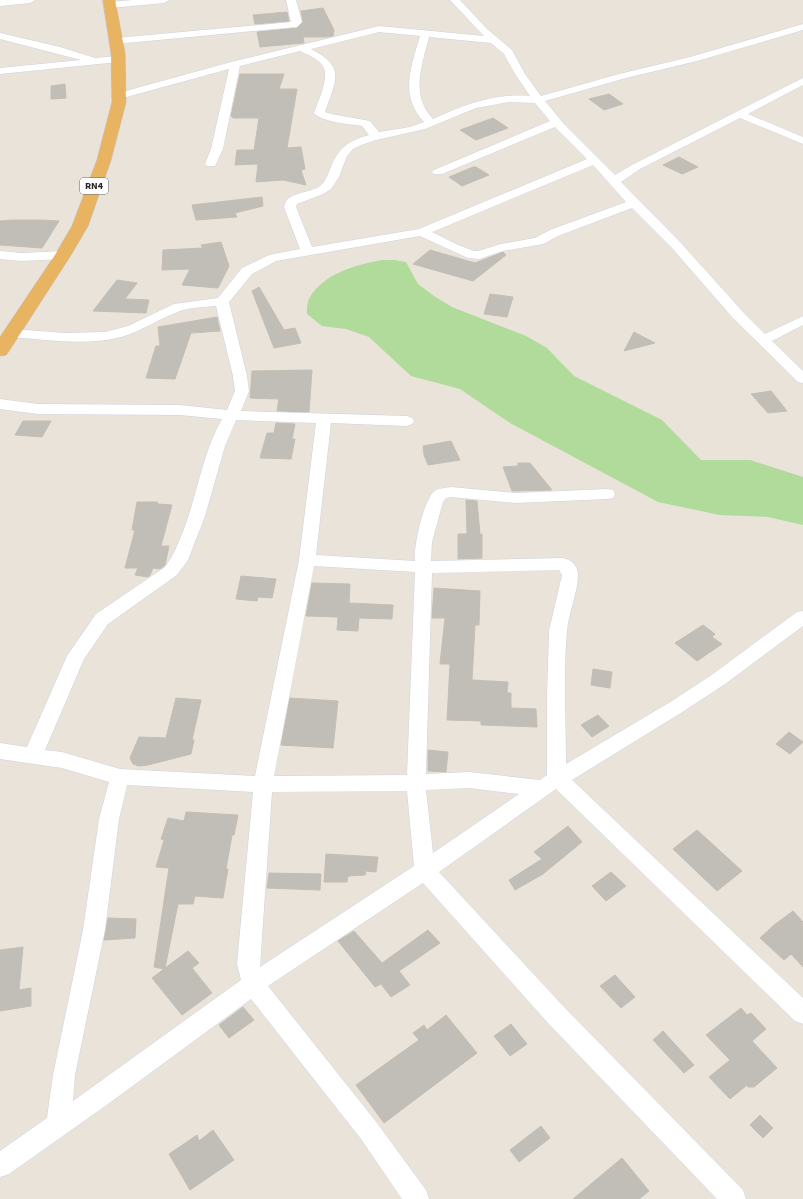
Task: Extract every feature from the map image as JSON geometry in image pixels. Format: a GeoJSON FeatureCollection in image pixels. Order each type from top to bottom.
{"type":"FeatureCollection","features":[{"type":"Feature","properties":{"kind":"highway","name":"RN4"},"geometry":{"type":"LineString","coordinates":[[0,351],[63,255],[80,226],[104,160],[119,96],[118,59],[109,2]]}},
{"type":"Feature","properties":{"kind":"street"},"geometry":{"type":"LineString","coordinates":[[0,3],[24,0]]}},
{"type":"Feature","properties":{"kind":"street"},"geometry":{"type":"LineString","coordinates":[[109,2],[164,0]]}},
{"type":"Feature","properties":{"kind":"street"},"geometry":{"type":"LineString","coordinates":[[116,41],[294,26],[297,22],[291,0]]}},
{"type":"Feature","properties":{"kind":"street"},"geometry":{"type":"LineString","coordinates":[[455,0],[484,31],[508,52],[520,74],[556,122],[596,162],[634,204],[676,245],[716,292],[803,379]]}},
{"type":"Feature","properties":{"kind":"street"},"geometry":{"type":"LineString","coordinates":[[308,253],[290,207],[291,202],[297,197],[318,192],[325,188],[330,183],[341,156],[348,148],[376,136],[421,127],[464,109],[491,101],[524,98],[538,100],[623,76],[693,59],[803,27]]}},
{"type":"Feature","properties":{"kind":"street"},"geometry":{"type":"LineString","coordinates":[[119,96],[235,64],[379,29],[495,40]]}},
{"type":"Feature","properties":{"kind":"street"},"geometry":{"type":"LineString","coordinates":[[425,34],[419,55],[415,98],[419,108],[431,122]]}},
{"type":"Feature","properties":{"kind":"street"},"geometry":{"type":"LineString","coordinates":[[0,36],[56,49],[96,61]]}},
{"type":"Feature","properties":{"kind":"street"},"geometry":{"type":"LineString","coordinates":[[302,48],[328,65],[331,72],[329,86],[319,113],[329,117],[366,123],[376,136]]}},
{"type":"Feature","properties":{"kind":"street"},"geometry":{"type":"LineString","coordinates":[[0,71],[118,59]]}},
{"type":"Feature","properties":{"kind":"street"},"geometry":{"type":"LineString","coordinates":[[211,164],[217,149],[235,64]]}},
{"type":"Feature","properties":{"kind":"street"},"geometry":{"type":"LineString","coordinates":[[614,181],[636,166],[650,161],[803,81]]}},
{"type":"Feature","properties":{"kind":"street"},"geometry":{"type":"LineString","coordinates":[[739,114],[803,141]]}},
{"type":"Feature","properties":{"kind":"street"},"geometry":{"type":"LineString","coordinates":[[438,172],[556,122]]}},
{"type":"Feature","properties":{"kind":"street"},"geometry":{"type":"LineString","coordinates":[[12,332],[74,337],[116,335],[178,308],[222,302],[247,271],[273,258],[422,232],[596,162],[636,166]]}},
{"type":"Feature","properties":{"kind":"street"},"geometry":{"type":"LineString","coordinates":[[422,232],[460,250],[479,256],[501,248],[539,241],[554,233],[634,204]]}},
{"type":"Feature","properties":{"kind":"street"},"geometry":{"type":"LineString","coordinates":[[0,255],[21,257],[63,255]]}},
{"type":"Feature","properties":{"kind":"street"},"geometry":{"type":"LineString","coordinates":[[33,755],[76,656],[97,625],[102,619],[170,571],[180,560],[197,516],[217,446],[224,428],[233,414],[242,391],[240,376],[222,302]]}},
{"type":"Feature","properties":{"kind":"street"},"geometry":{"type":"LineString","coordinates":[[763,340],[803,320]]}},
{"type":"Feature","properties":{"kind":"street"},"geometry":{"type":"LineString","coordinates":[[0,404],[38,409],[180,410],[324,419],[407,421]]}},
{"type":"Feature","properties":{"kind":"street"},"geometry":{"type":"LineString","coordinates":[[324,419],[307,560],[263,784],[248,964],[253,984],[369,1131],[417,1199]]}},
{"type":"Feature","properties":{"kind":"street"},"geometry":{"type":"LineString","coordinates":[[607,494],[516,498],[451,492],[441,494],[436,500],[422,549],[424,567],[416,783],[425,871],[556,1015],[734,1199]]}},
{"type":"Feature","properties":{"kind":"street"},"geometry":{"type":"LineString","coordinates":[[307,560],[424,567],[563,564],[569,569],[570,575],[558,630],[556,696],[550,783]]}},
{"type":"Feature","properties":{"kind":"street"},"geometry":{"type":"LineString","coordinates":[[0,1165],[58,1126],[253,984],[425,871],[550,783],[678,706],[719,679],[803,617]]}},
{"type":"Feature","properties":{"kind":"street"},"geometry":{"type":"LineString","coordinates":[[0,751],[62,760],[120,777],[263,784],[416,783],[469,780],[550,783],[803,1013]]}},
{"type":"Feature","properties":{"kind":"street"},"geometry":{"type":"LineString","coordinates":[[58,1126],[64,1076],[94,930],[109,819],[120,777]]}},
{"type":"Feature","properties":{"kind":"green space"},"geometry":{"type":"Polygon","coordinates":[[[382,260],[406,262],[418,284],[434,296],[452,307],[526,336],[547,348],[574,376],[662,420],[701,460],[750,460],[803,477],[803,525],[768,517],[720,515],[658,502],[510,423],[460,389],[411,376],[369,337],[346,329],[322,326],[307,314],[307,304],[309,299],[315,290],[331,277],[351,268],[382,260]]]}},
{"type":"Feature","properties":{"kind":"building"},"geometry":{"type":"Polygon","coordinates":[[[323,8],[334,30],[333,36],[303,37],[304,43],[260,47],[257,32],[297,28],[303,22],[301,11],[323,8]]]}},
{"type":"Feature","properties":{"kind":"building"},"geometry":{"type":"Polygon","coordinates":[[[287,12],[289,21],[255,24],[253,15],[287,12]]]}},
{"type":"Feature","properties":{"kind":"building"},"geometry":{"type":"Polygon","coordinates":[[[240,74],[284,74],[279,89],[297,89],[287,148],[301,147],[305,169],[301,170],[306,185],[283,180],[256,182],[258,164],[235,165],[237,150],[254,150],[259,118],[233,118],[231,116],[240,74]]]}},
{"type":"Feature","properties":{"kind":"building"},"geometry":{"type":"Polygon","coordinates":[[[65,84],[66,98],[51,99],[51,86],[65,84]]]}},
{"type":"Feature","properties":{"kind":"building"},"geometry":{"type":"Polygon","coordinates":[[[609,94],[623,104],[604,110],[589,99],[609,94]]]}},
{"type":"Feature","properties":{"kind":"building"},"geometry":{"type":"Polygon","coordinates":[[[493,118],[508,128],[476,140],[460,130],[493,118]]]}},
{"type":"Feature","properties":{"kind":"building"},"geometry":{"type":"Polygon","coordinates":[[[679,157],[698,167],[682,174],[663,165],[679,157]]]}},
{"type":"Feature","properties":{"kind":"building"},"geometry":{"type":"Polygon","coordinates":[[[476,167],[489,175],[462,186],[449,177],[476,167]]]}},
{"type":"Feature","properties":{"kind":"building"},"geometry":{"type":"Polygon","coordinates":[[[262,197],[263,206],[235,213],[237,217],[196,220],[192,205],[262,197]]]}},
{"type":"Feature","properties":{"kind":"building"},"geometry":{"type":"Polygon","coordinates":[[[0,221],[59,221],[42,248],[0,245],[0,221]]]}},
{"type":"Feature","properties":{"kind":"building"},"geometry":{"type":"Polygon","coordinates":[[[221,242],[229,266],[218,288],[182,285],[190,269],[162,270],[163,250],[203,248],[201,245],[221,242]]]}},
{"type":"Feature","properties":{"kind":"building"},"geometry":{"type":"Polygon","coordinates":[[[430,250],[475,263],[503,252],[506,255],[473,281],[413,264],[430,250]]]}},
{"type":"Feature","properties":{"kind":"building"},"geometry":{"type":"Polygon","coordinates":[[[117,280],[137,283],[125,299],[149,300],[146,313],[93,311],[117,280]]]}},
{"type":"Feature","properties":{"kind":"building"},"geometry":{"type":"Polygon","coordinates":[[[259,287],[284,330],[295,328],[301,343],[274,348],[252,291],[259,287]]]}},
{"type":"Feature","properties":{"kind":"building"},"geometry":{"type":"Polygon","coordinates":[[[490,294],[513,297],[507,317],[484,314],[490,294]]]}},
{"type":"Feature","properties":{"kind":"building"},"geometry":{"type":"Polygon","coordinates":[[[217,317],[220,331],[191,333],[175,379],[146,378],[156,346],[160,346],[158,327],[217,317]]]}},
{"type":"Feature","properties":{"kind":"building"},"geometry":{"type":"Polygon","coordinates":[[[634,332],[655,343],[624,351],[634,332]]]}},
{"type":"Feature","properties":{"kind":"building"},"geometry":{"type":"Polygon","coordinates":[[[312,370],[309,412],[277,411],[279,399],[250,398],[252,371],[312,370]]]}},
{"type":"Feature","properties":{"kind":"building"},"geometry":{"type":"Polygon","coordinates":[[[771,391],[787,411],[768,413],[751,394],[771,391]]]}},
{"type":"Feature","properties":{"kind":"building"},"geometry":{"type":"Polygon","coordinates":[[[23,421],[51,421],[42,437],[15,435],[23,421]]]}},
{"type":"Feature","properties":{"kind":"building"},"geometry":{"type":"Polygon","coordinates":[[[276,423],[295,424],[292,439],[295,439],[291,459],[260,458],[267,433],[274,433],[276,423]]]}},
{"type":"Feature","properties":{"kind":"building"},"geometry":{"type":"Polygon","coordinates":[[[451,441],[460,460],[428,465],[424,455],[423,446],[451,441]]]}},
{"type":"Feature","properties":{"kind":"building"},"geometry":{"type":"Polygon","coordinates":[[[518,463],[530,463],[552,490],[512,491],[503,467],[518,466],[518,463]]]}},
{"type":"Feature","properties":{"kind":"building"},"geometry":{"type":"Polygon","coordinates":[[[466,500],[477,501],[480,534],[482,534],[482,558],[458,559],[458,534],[467,534],[466,500]]]}},
{"type":"Feature","properties":{"kind":"building"},"geometry":{"type":"Polygon","coordinates":[[[137,502],[157,502],[158,504],[172,505],[161,546],[169,546],[165,565],[160,569],[153,568],[148,577],[135,575],[138,568],[125,568],[135,530],[132,530],[137,502]]]}},
{"type":"Feature","properties":{"kind":"building"},"geometry":{"type":"Polygon","coordinates":[[[241,576],[276,579],[272,598],[258,597],[257,601],[236,599],[241,576]]]}},
{"type":"Feature","properties":{"kind":"building"},"geometry":{"type":"Polygon","coordinates":[[[312,583],[350,584],[349,603],[393,605],[392,619],[359,618],[358,631],[337,630],[338,617],[306,616],[312,583]]]}},
{"type":"Feature","properties":{"kind":"building"},"geometry":{"type":"Polygon","coordinates":[[[434,588],[480,591],[479,625],[475,625],[472,680],[508,682],[507,693],[511,693],[511,708],[536,709],[537,727],[481,725],[481,721],[447,720],[450,664],[440,664],[445,618],[432,618],[434,588]]]}},
{"type":"Feature","properties":{"kind":"building"},"geometry":{"type":"Polygon","coordinates":[[[703,625],[715,634],[712,637],[722,644],[697,661],[675,643],[703,625]]]}},
{"type":"Feature","properties":{"kind":"building"},"geometry":{"type":"Polygon","coordinates":[[[593,669],[612,672],[610,688],[591,685],[593,669]]]}},
{"type":"Feature","properties":{"kind":"building"},"geometry":{"type":"Polygon","coordinates":[[[176,698],[201,700],[192,740],[194,740],[191,754],[148,765],[139,766],[133,764],[130,758],[139,737],[166,738],[176,698]]]}},
{"type":"Feature","properties":{"kind":"building"},"geometry":{"type":"Polygon","coordinates":[[[290,698],[338,701],[333,748],[281,745],[290,698]]]}},
{"type":"Feature","properties":{"kind":"building"},"geometry":{"type":"Polygon","coordinates":[[[598,715],[609,726],[592,737],[581,725],[598,715]]]}},
{"type":"Feature","properties":{"kind":"building"},"geometry":{"type":"Polygon","coordinates":[[[789,732],[803,742],[790,754],[776,744],[789,732]]]}},
{"type":"Feature","properties":{"kind":"building"},"geometry":{"type":"Polygon","coordinates":[[[428,750],[448,752],[446,772],[428,771],[428,750]]]}},
{"type":"Feature","properties":{"kind":"building"},"geometry":{"type":"Polygon","coordinates":[[[186,812],[238,815],[234,835],[232,835],[223,898],[195,896],[193,904],[178,904],[165,968],[188,951],[199,963],[192,968],[212,993],[182,1015],[152,978],[164,969],[154,967],[169,868],[156,867],[164,840],[161,839],[168,818],[184,821],[186,812]]]}},
{"type":"Feature","properties":{"kind":"building"},"geometry":{"type":"Polygon","coordinates":[[[568,826],[582,842],[543,874],[515,890],[509,880],[542,859],[534,852],[568,826]]]}},
{"type":"Feature","properties":{"kind":"building"},"geometry":{"type":"Polygon","coordinates":[[[697,830],[742,871],[717,891],[673,849],[697,830]]]}},
{"type":"Feature","properties":{"kind":"building"},"geometry":{"type":"Polygon","coordinates":[[[326,854],[378,857],[376,872],[366,871],[365,875],[348,876],[347,882],[324,882],[326,854]]]}},
{"type":"Feature","properties":{"kind":"building"},"geometry":{"type":"Polygon","coordinates":[[[611,872],[626,886],[606,901],[592,886],[611,872]]]}},
{"type":"Feature","properties":{"kind":"building"},"geometry":{"type":"Polygon","coordinates":[[[269,873],[321,874],[320,890],[267,888],[269,873]]]}},
{"type":"Feature","properties":{"kind":"building"},"geometry":{"type":"Polygon","coordinates":[[[793,911],[803,922],[803,967],[791,954],[784,960],[760,938],[793,911]]]}},
{"type":"Feature","properties":{"kind":"building"},"geometry":{"type":"Polygon","coordinates":[[[108,918],[136,919],[135,938],[104,940],[108,918]]]}},
{"type":"Feature","properties":{"kind":"building"},"geometry":{"type":"Polygon","coordinates":[[[428,930],[440,943],[399,971],[410,985],[391,997],[381,984],[375,987],[338,941],[354,931],[382,963],[428,930]]]}},
{"type":"Feature","properties":{"kind":"building"},"geometry":{"type":"Polygon","coordinates":[[[23,947],[19,990],[31,988],[31,1006],[0,1011],[0,950],[23,947]]]}},
{"type":"Feature","properties":{"kind":"building"},"geometry":{"type":"Polygon","coordinates":[[[615,975],[635,997],[621,1008],[600,986],[615,975]]]}},
{"type":"Feature","properties":{"kind":"building"},"geometry":{"type":"Polygon","coordinates":[[[243,1007],[254,1020],[229,1038],[219,1025],[243,1007]]]}},
{"type":"Feature","properties":{"kind":"building"},"geometry":{"type":"Polygon","coordinates":[[[741,1008],[747,1015],[751,1013],[766,1029],[752,1041],[777,1068],[754,1087],[748,1087],[747,1085],[730,1099],[709,1077],[730,1060],[706,1035],[741,1008]]]}},
{"type":"Feature","properties":{"kind":"building"},"geometry":{"type":"Polygon","coordinates":[[[446,1015],[477,1053],[384,1123],[356,1085],[419,1040],[413,1033],[424,1025],[427,1030],[446,1015]]]}},
{"type":"Feature","properties":{"kind":"building"},"geometry":{"type":"Polygon","coordinates":[[[511,1024],[527,1044],[510,1056],[494,1036],[511,1024]]]}},
{"type":"Feature","properties":{"kind":"building"},"geometry":{"type":"Polygon","coordinates":[[[663,1031],[694,1065],[684,1073],[653,1040],[663,1031]]]}},
{"type":"Feature","properties":{"kind":"building"},"geometry":{"type":"Polygon","coordinates":[[[760,1115],[773,1128],[763,1138],[750,1125],[760,1115]]]}},
{"type":"Feature","properties":{"kind":"building"},"geometry":{"type":"Polygon","coordinates":[[[541,1126],[550,1138],[519,1162],[510,1150],[541,1126]]]}},
{"type":"Feature","properties":{"kind":"building"},"geometry":{"type":"Polygon","coordinates":[[[213,1130],[234,1160],[190,1190],[169,1154],[197,1135],[199,1141],[213,1130]]]}},
{"type":"Feature","properties":{"kind":"building"},"geometry":{"type":"Polygon","coordinates":[[[622,1158],[649,1191],[639,1199],[573,1199],[622,1158]]]}}]}
